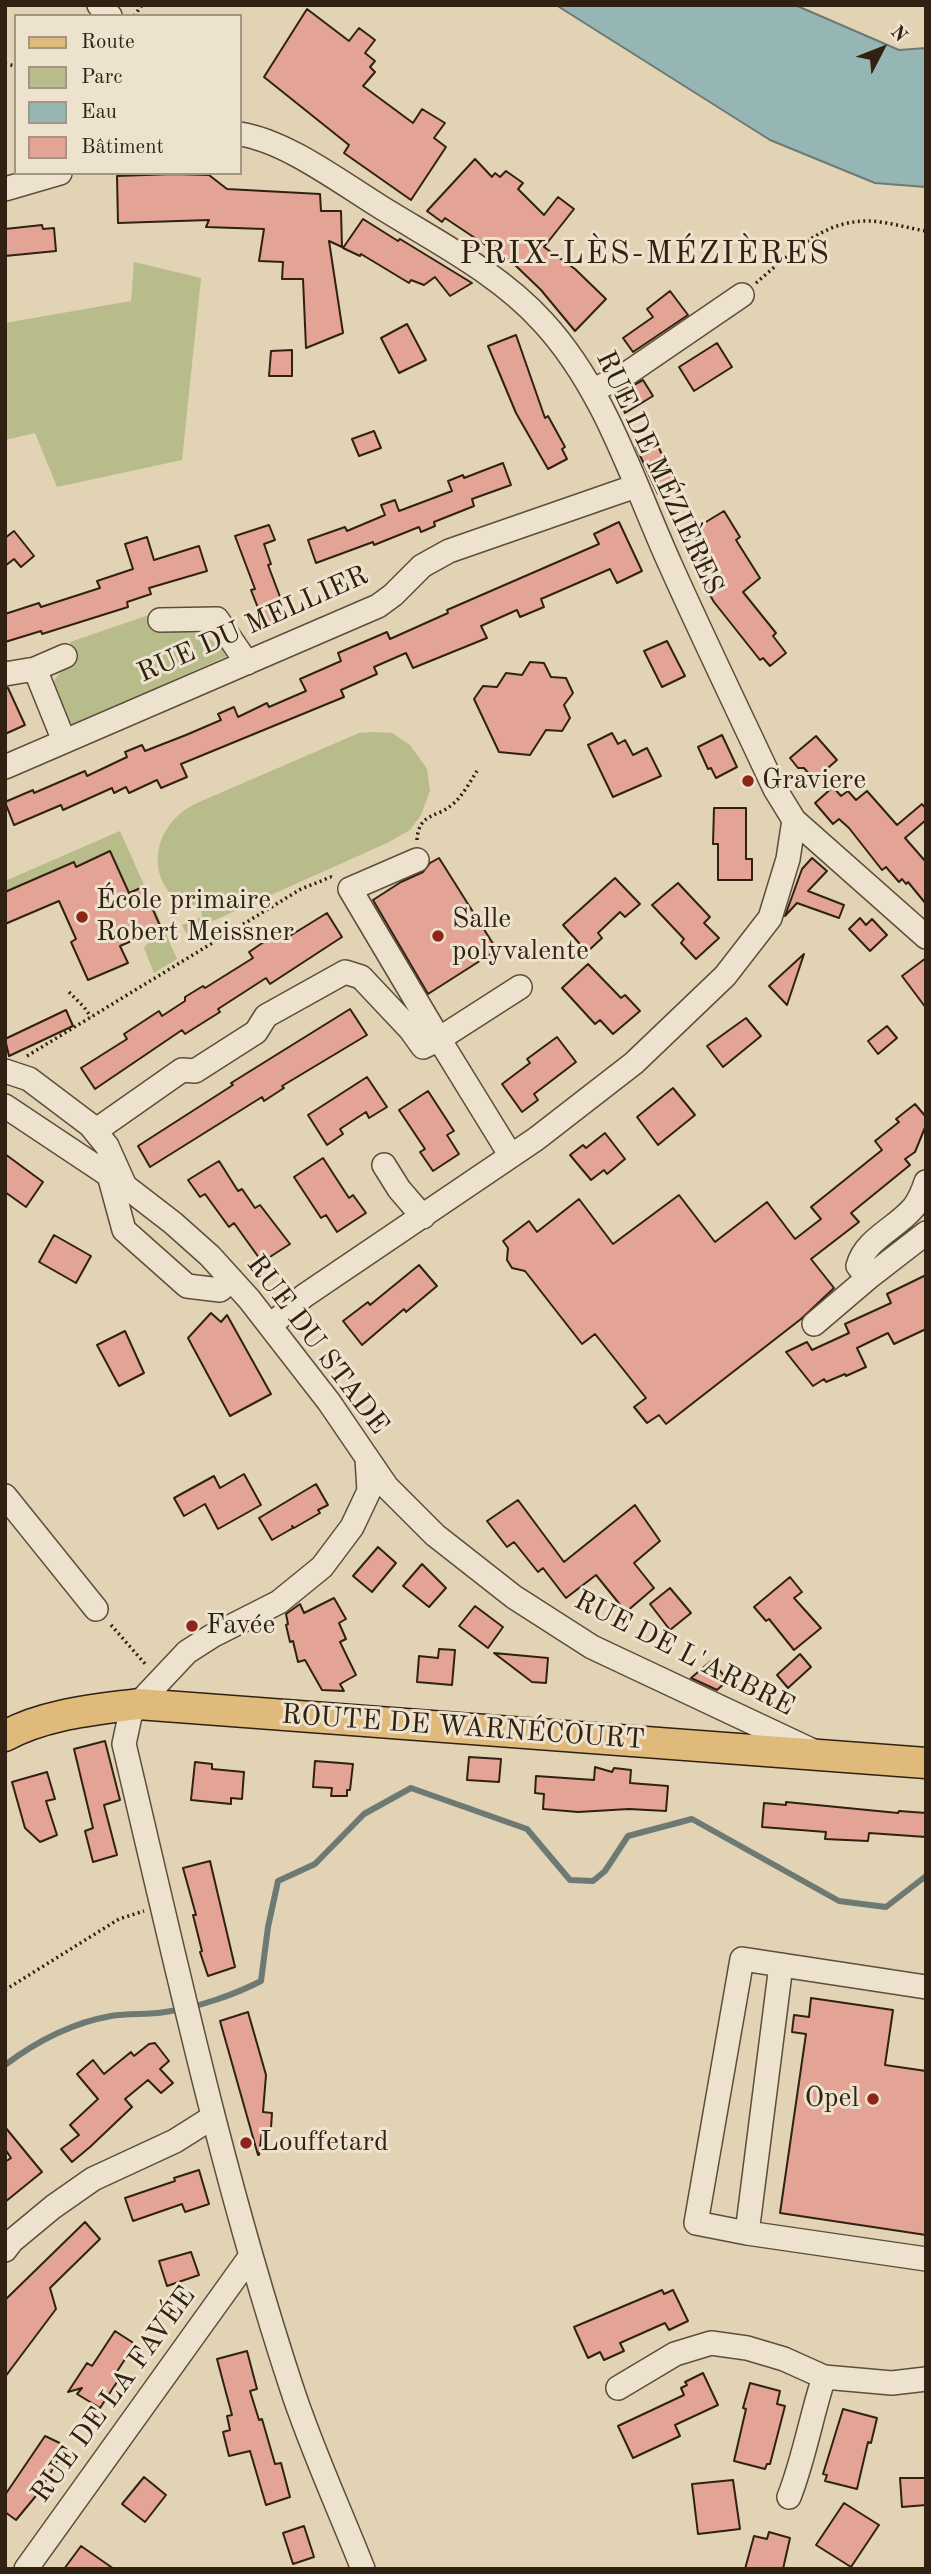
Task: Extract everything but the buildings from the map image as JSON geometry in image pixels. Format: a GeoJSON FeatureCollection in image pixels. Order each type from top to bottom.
{"type":"FeatureCollection","features":[{"type":"Feature","properties":{"kind":"main road","name":"ROUTE DE WARNÉCOURT"},"geometry":{"type":"LineString","coordinates":[[5,1736],[20,1727],[83,1712],[138,1704],[926,1763]]}},
{"type":"Feature","properties":{"kind":"street"},"geometry":{"type":"LineString","coordinates":[[242,121],[268,140]]}},
{"type":"Feature","properties":{"kind":"street","name":"RUE DE MÉZIÈRES"},"geometry":{"type":"LineString","coordinates":[[242,134],[268,140],[466,260],[515,295],[559,340],[593,390],[775,789],[793,820],[926,937]]}},
{"type":"Feature","properties":{"kind":"street"},"geometry":{"type":"LineString","coordinates":[[5,189],[53,175]]}},
{"type":"Feature","properties":{"kind":"street"},"geometry":{"type":"LineString","coordinates":[[593,390],[625,375],[742,295]]}},
{"type":"Feature","properties":{"kind":"street","name":"RUE DU MELLIER"},"geometry":{"type":"LineString","coordinates":[[5,767],[378,606],[422,566],[449,551],[636,486]]}},
{"type":"Feature","properties":{"kind":"street"},"geometry":{"type":"LineString","coordinates":[[160,620],[217,619],[247,663]]}},
{"type":"Feature","properties":{"kind":"street"},"geometry":{"type":"LineString","coordinates":[[5,674],[35,669],[65,656]]}},
{"type":"Feature","properties":{"kind":"street"},"geometry":{"type":"LineString","coordinates":[[35,669],[64,741]]}},
{"type":"Feature","properties":{"kind":"street"},"geometry":{"type":"LineString","coordinates":[[270,1326],[304,1296],[511,1156],[634,1063],[725,976],[770,918],[788,859],[793,820]]}},
{"type":"Feature","properties":{"kind":"street"},"geometry":{"type":"LineString","coordinates":[[417,860],[350,889],[511,1156]]}},
{"type":"Feature","properties":{"kind":"street"},"geometry":{"type":"LineString","coordinates":[[95,1131],[182,1070],[195,1070],[256,1032],[267,1016],[345,972],[361,977],[410,1029],[423,1047],[520,987]]}},
{"type":"Feature","properties":{"kind":"street"},"geometry":{"type":"LineString","coordinates":[[14,1065],[95,1131],[107,1146],[117,1181],[124,1230],[187,1286],[220,1290],[232,1280]]}},
{"type":"Feature","properties":{"kind":"street","name":"RUE DU STADE"},"geometry":{"type":"LineString","coordinates":[[5,1106],[117,1181],[183,1231],[210,1256],[270,1326],[367,1458],[369,1491],[352,1527],[322,1567],[279,1602],[212,1636],[187,1652],[138,1704]]}},
{"type":"Feature","properties":{"kind":"street"},"geometry":{"type":"LineString","coordinates":[[384,1165],[399,1189],[423,1217]]}},
{"type":"Feature","properties":{"kind":"street"},"geometry":{"type":"LineString","coordinates":[[868,1278],[858,1266],[861,1254],[913,1209],[924,1194]]}},
{"type":"Feature","properties":{"kind":"street"},"geometry":{"type":"LineString","coordinates":[[814,1324],[926,1233]]}},
{"type":"Feature","properties":{"kind":"street","name":"RUE DE L'ARBRE"},"geometry":{"type":"LineString","coordinates":[[367,1458],[387,1488],[435,1535],[514,1597],[592,1647],[824,1755]]}},
{"type":"Feature","properties":{"kind":"street"},"geometry":{"type":"LineString","coordinates":[[5,1496],[96,1609]]}},
{"type":"Feature","properties":{"kind":"street"},"geometry":{"type":"LineString","coordinates":[[138,1704],[130,1716],[124,1744],[189,2018],[250,2257],[292,2389],[363,2569]]}},
{"type":"Feature","properties":{"kind":"street"},"geometry":{"type":"LineString","coordinates":[[926,1987],[743,1959],[696,2223],[926,2259]]}},
{"type":"Feature","properties":{"kind":"street"},"geometry":{"type":"LineString","coordinates":[[747,2233],[781,1965]]}},
{"type":"Feature","properties":{"kind":"street"},"geometry":{"type":"LineString","coordinates":[[5,2250],[12,2241],[54,2207],[93,2179],[175,2141],[214,2117]]}},
{"type":"Feature","properties":{"kind":"street","name":"RUE DE LA FAVÉE"},"geometry":{"type":"LineString","coordinates":[[26,2569],[250,2257]]}},
{"type":"Feature","properties":{"kind":"street"},"geometry":{"type":"LineString","coordinates":[[618,2388],[675,2354],[712,2343],[747,2348],[784,2359],[824,2377],[892,2383],[926,2379]]}},
{"type":"Feature","properties":{"kind":"street"},"geometry":{"type":"LineString","coordinates":[[789,2497],[799,2471],[824,2377]]}},
{"type":"Feature","properties":{"kind":"path"},"geometry":{"type":"LineString","coordinates":[[742,295],[806,240],[841,223],[869,221],[926,231]]}},
{"type":"Feature","properties":{"kind":"path"},"geometry":{"type":"LineString","coordinates":[[417,860],[418,829],[425,819],[453,805],[477,772]]}},
{"type":"Feature","properties":{"kind":"path"},"geometry":{"type":"LineString","coordinates":[[14,1065],[301,889],[331,877],[350,889]]}},
{"type":"Feature","properties":{"kind":"path"},"geometry":{"type":"LineString","coordinates":[[69,992],[91,1017]]}},
{"type":"Feature","properties":{"kind":"path"},"geometry":{"type":"LineString","coordinates":[[96,1609],[160,1681]]}},
{"type":"Feature","properties":{"kind":"path"},"geometry":{"type":"LineString","coordinates":[[5,1990],[119,1919],[162,1905]]}},
{"type":"Feature","properties":{"kind":"green space"},"geometry":{"type":"Polygon","coordinates":[[[134,262],[201,278],[182,460],[57,487],[35,433],[5,440],[5,323],[131,301],[134,262]]]}},
{"type":"Feature","properties":{"kind":"green space"},"geometry":{"type":"Polygon","coordinates":[[[149,615],[155,628],[195,633],[214,642],[229,655],[74,725],[65,721],[54,687],[58,674],[76,663],[70,642],[149,615]]]}},
{"type":"Feature","properties":{"kind":"green space"},"geometry":{"type":"Polygon","coordinates":[[[359,733],[392,733],[410,745],[427,769],[430,791],[421,815],[410,830],[387,843],[186,933],[182,925],[202,917],[201,911],[182,903],[169,891],[161,877],[158,860],[160,844],[168,828],[180,814],[197,803],[359,733]]]}},
{"type":"Feature","properties":{"kind":"green space"},"geometry":{"type":"Polygon","coordinates":[[[120,831],[177,959],[154,973],[144,948],[161,927],[143,887],[123,896],[110,852],[76,867],[73,862],[5,892],[5,881],[120,831]]]}},
{"type":"Feature","properties":{"kind":"water"},"geometry":{"type":"Polygon","coordinates":[[[556,5],[795,5],[899,50],[926,48],[926,187],[875,183],[770,140],[556,5]]]}},
{"type":"Feature","properties":{"kind":"waterway"},"geometry":{"type":"LineString","coordinates":[[5,2065],[29,2048],[82,2023],[111,2016],[158,2013],[189,2007],[227,1996],[261,1981],[268,1927],[278,1881],[315,1864],[364,1814],[411,1788],[527,1829],[570,1880],[593,1881],[605,1871],[628,1836],[692,1819],[839,1901],[886,1907],[926,1876]]}},
{"type":"Feature","properties":{"kind":"place","name":"Graviere"},"geometry":{"type":"Point","coordinates":[748,781]}},
{"type":"Feature","properties":{"kind":"place","name":"École primaire Robert Meissner"},"geometry":{"type":"Point","coordinates":[82,917]}},
{"type":"Feature","properties":{"kind":"place","name":"Salle polyvalente"},"geometry":{"type":"Point","coordinates":[438,936]}},
{"type":"Feature","properties":{"kind":"place","name":"Favée"},"geometry":{"type":"Point","coordinates":[192,1626]}},
{"type":"Feature","properties":{"kind":"place","name":"Opel"},"geometry":{"type":"Point","coordinates":[873,2099]}},
{"type":"Feature","properties":{"kind":"place","name":"Louffetard"},"geometry":{"type":"Point","coordinates":[246,2143]}},
{"type":"Feature","properties":{"kind":"district","name":"PRIX-LÈS-MÉZIÈRES"},"geometry":{"type":"Point","coordinates":[645,255]}}]}
